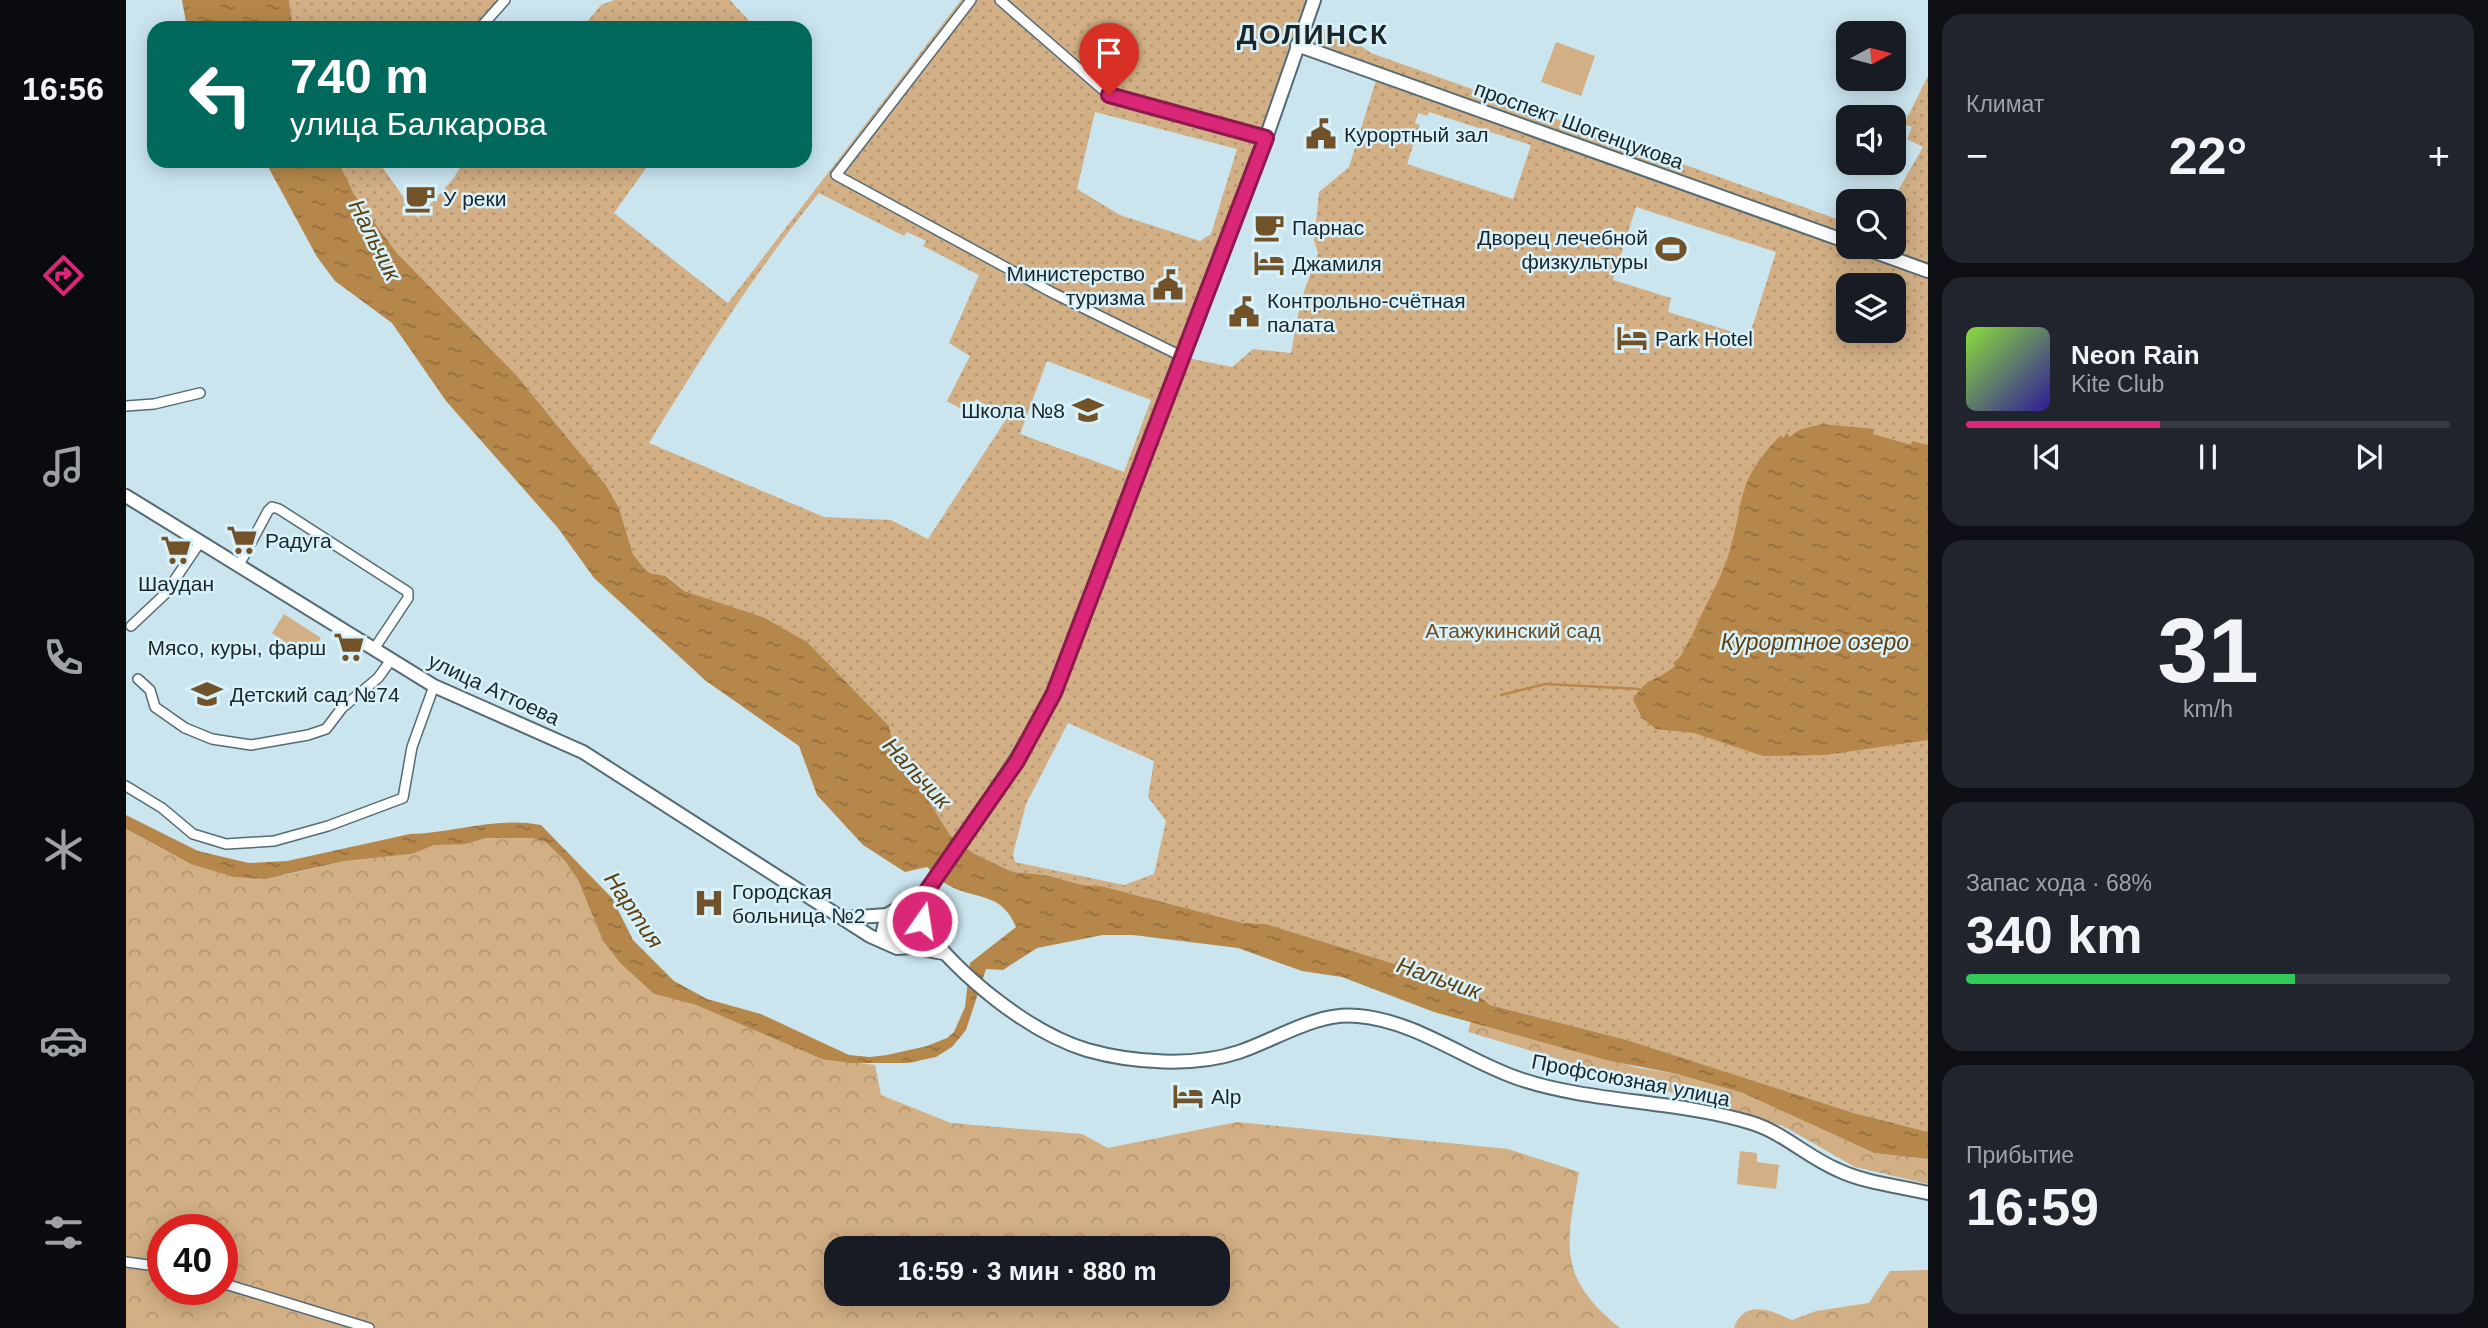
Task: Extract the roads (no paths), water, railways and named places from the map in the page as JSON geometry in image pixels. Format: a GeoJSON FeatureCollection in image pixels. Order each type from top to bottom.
{"type":"FeatureCollection","features":[{"type":"Feature","properties":{"kind":"street"},"geometry":{"type":"LineString","coordinates":[[486,21],[505,0]]}},
{"type":"Feature","properties":{"kind":"street"},"geometry":{"type":"LineString","coordinates":[[971,0],[836,174],[1051,292],[1183,357]]}},
{"type":"Feature","properties":{"kind":"street"},"geometry":{"type":"LineString","coordinates":[[1000,0],[1109,95],[1266,138]]}},
{"type":"Feature","properties":{"kind":"street"},"geometry":{"type":"LineString","coordinates":[[943,953],[891,945],[883,931],[891,912],[926,892],[1017,761],[1054,693],[1123,506],[1266,138],[1314,0]]}},
{"type":"Feature","properties":{"kind":"street","name":"проспект Шогенцукова"},"geometry":{"type":"LineString","coordinates":[[1297,45],[1836,238]]}},
{"type":"Feature","properties":{"kind":"street"},"geometry":{"type":"LineString","coordinates":[[1894,259],[1928,271]]}},
{"type":"Feature","properties":{"kind":"street"},"geometry":{"type":"LineString","coordinates":[[126,406],[162,403],[200,393]]}},
{"type":"Feature","properties":{"kind":"street","name":"улица Аттоева"},"geometry":{"type":"LineString","coordinates":[[126,496],[434,686],[583,752],[870,936],[891,945]]}},
{"type":"Feature","properties":{"kind":"street"},"geometry":{"type":"LineString","coordinates":[[239,565],[262,527],[268,511],[272,508],[279,509],[408,592],[408,598],[374,649]]}},
{"type":"Feature","properties":{"kind":"street"},"geometry":{"type":"LineString","coordinates":[[131,626],[165,594],[201,541]]}},
{"type":"Feature","properties":{"kind":"street"},"geometry":{"type":"LineString","coordinates":[[138,679],[150,690],[155,707],[186,728],[222,741],[251,745],[309,735],[326,729],[342,708],[378,678],[391,660]]}},
{"type":"Feature","properties":{"kind":"street"},"geometry":{"type":"LineString","coordinates":[[126,786],[162,808],[193,834],[215,842],[266,843],[328,826],[403,798],[412,747],[434,686]]}},
{"type":"Feature","properties":{"kind":"street"},"geometry":{"type":"LineString","coordinates":[[911,947],[920,939],[926,892]]}},
{"type":"Feature","properties":{"kind":"street"},"geometry":{"type":"LineString","coordinates":[[845,918],[914,911],[922,924]]}},
{"type":"Feature","properties":{"kind":"street","name":"Профсоюзная улица"},"geometry":{"type":"LineString","coordinates":[[922,924],[943,953],[1015,1012],[1050,1035],[1087,1049],[1115,1056],[1168,1060],[1227,1056],[1301,1025],[1330,1017],[1375,1019],[1419,1033],[1489,1068],[1530,1082],[1750,1122],[1793,1141],[1837,1170],[1928,1193]]}},
{"type":"Feature","properties":{"kind":"street"},"geometry":{"type":"LineString","coordinates":[[126,1262],[147,1265]]}},
{"type":"Feature","properties":{"kind":"street"},"geometry":{"type":"LineString","coordinates":[[238,1288],[369,1328]]}},
{"type":"Feature","properties":{"kind":"water"},"geometry":{"type":"Polygon","coordinates":[[[182,0],[289,0],[292,21],[186,21],[182,0]]]}},
{"type":"Feature","properties":{"kind":"water","name":"Нальчик"},"geometry":{"type":"Polygon","coordinates":[[[269,168],[341,168],[354,194],[396,252],[517,376],[606,485],[619,508],[633,554],[643,567],[650,573],[666,576],[684,591],[763,617],[807,642],[889,726],[896,755],[909,769],[950,835],[973,853],[1012,872],[1046,875],[1082,885],[1101,886],[1243,923],[1266,924],[1411,969],[1479,996],[1490,1005],[1627,1040],[1854,1113],[1928,1132],[1928,1159],[1874,1153],[1743,1093],[1673,1073],[1610,1061],[1434,1012],[1342,977],[1302,971],[1238,948],[1133,935],[1103,935],[1037,948],[1003,970],[986,969],[966,1030],[952,1047],[936,1057],[908,1063],[851,1063],[822,1059],[696,1005],[654,994],[621,964],[603,941],[578,880],[565,861],[546,842],[531,838],[486,838],[466,844],[434,845],[412,854],[345,861],[265,879],[234,877],[191,864],[126,829],[126,815],[198,851],[249,863],[287,861],[410,834],[508,822],[541,825],[612,898],[633,940],[674,981],[707,999],[761,1014],[849,1055],[887,1055],[927,1046],[947,1038],[954,1032],[965,1007],[970,963],[1016,927],[1010,916],[996,902],[948,885],[927,867],[905,872],[863,845],[817,795],[799,746],[706,681],[594,578],[558,528],[446,401],[392,323],[335,281],[317,257],[269,168]]]}},
{"type":"Feature","properties":{"kind":"water","name":"Курортное озеро"},"geometry":{"type":"Polygon","coordinates":[[[1822,424],[1874,429],[1873,434],[1911,445],[1912,441],[1928,445],[1928,740],[1825,755],[1763,756],[1694,733],[1656,729],[1642,718],[1633,700],[1647,683],[1675,666],[1673,663],[1680,657],[1691,637],[1698,639],[1692,636],[1726,561],[1744,490],[1756,465],[1781,435],[1782,439],[1787,433],[1790,437],[1799,430],[1822,424]]]}},
{"type":"Feature","properties":{"kind":"waterway"},"geometry":{"type":"LineString","coordinates":[[1501,695],[1545,684],[1639,689]]}},
{"type":"Feature","properties":{"kind":"place","name":"Курортный зал"},"geometry":{"type":"Point","coordinates":[1321,134]}},
{"type":"Feature","properties":{"kind":"place","name":"У реки"},"geometry":{"type":"Point","coordinates":[420,198]}},
{"type":"Feature","properties":{"kind":"place","name":"Парнас"},"geometry":{"type":"Point","coordinates":[1269,227]}},
{"type":"Feature","properties":{"kind":"place","name":"Дворец лечебной физкультуры"},"geometry":{"type":"Point","coordinates":[1671,249]}},
{"type":"Feature","properties":{"kind":"place","name":"Джамиля"},"geometry":{"type":"Point","coordinates":[1269,263]}},
{"type":"Feature","properties":{"kind":"place","name":"Министерство туризма"},"geometry":{"type":"Point","coordinates":[1168,285]}},
{"type":"Feature","properties":{"kind":"place","name":"Контрольно-счётная палата"},"geometry":{"type":"Point","coordinates":[1244,312]}},
{"type":"Feature","properties":{"kind":"place","name":"Park Hotel"},"geometry":{"type":"Point","coordinates":[1632,338]}},
{"type":"Feature","properties":{"kind":"place","name":"Школа №8"},"geometry":{"type":"Point","coordinates":[1088,410]}},
{"type":"Feature","properties":{"kind":"place","name":"Радуга"},"geometry":{"type":"Point","coordinates":[242,540]}},
{"type":"Feature","properties":{"kind":"place","name":"Шаудан"},"geometry":{"type":"Point","coordinates":[176,550]}},
{"type":"Feature","properties":{"kind":"place","name":"Мясо, куры, фарш"},"geometry":{"type":"Point","coordinates":[349,647]}},
{"type":"Feature","properties":{"kind":"place","name":"Детский сад №74"},"geometry":{"type":"Point","coordinates":[207,694]}},
{"type":"Feature","properties":{"kind":"place","name":"Городская больница №2"},"geometry":{"type":"Point","coordinates":[709,903]}},
{"type":"Feature","properties":{"kind":"place","name":"Alp"},"geometry":{"type":"Point","coordinates":[1188,1096]}},
{"type":"Feature","properties":{"kind":"district","name":"ДОЛИНСК"},"geometry":{"type":"Point","coordinates":[1313,34]}},
{"type":"Feature","properties":{"kind":"park label","name":"Атажукинский сад"},"geometry":{"type":"Point","coordinates":[1513,630]}},
{"type":"Feature","properties":{"kind":"water label","name":"Нартия"},"geometry":{"type":"Point","coordinates":[634,910]}}]}
